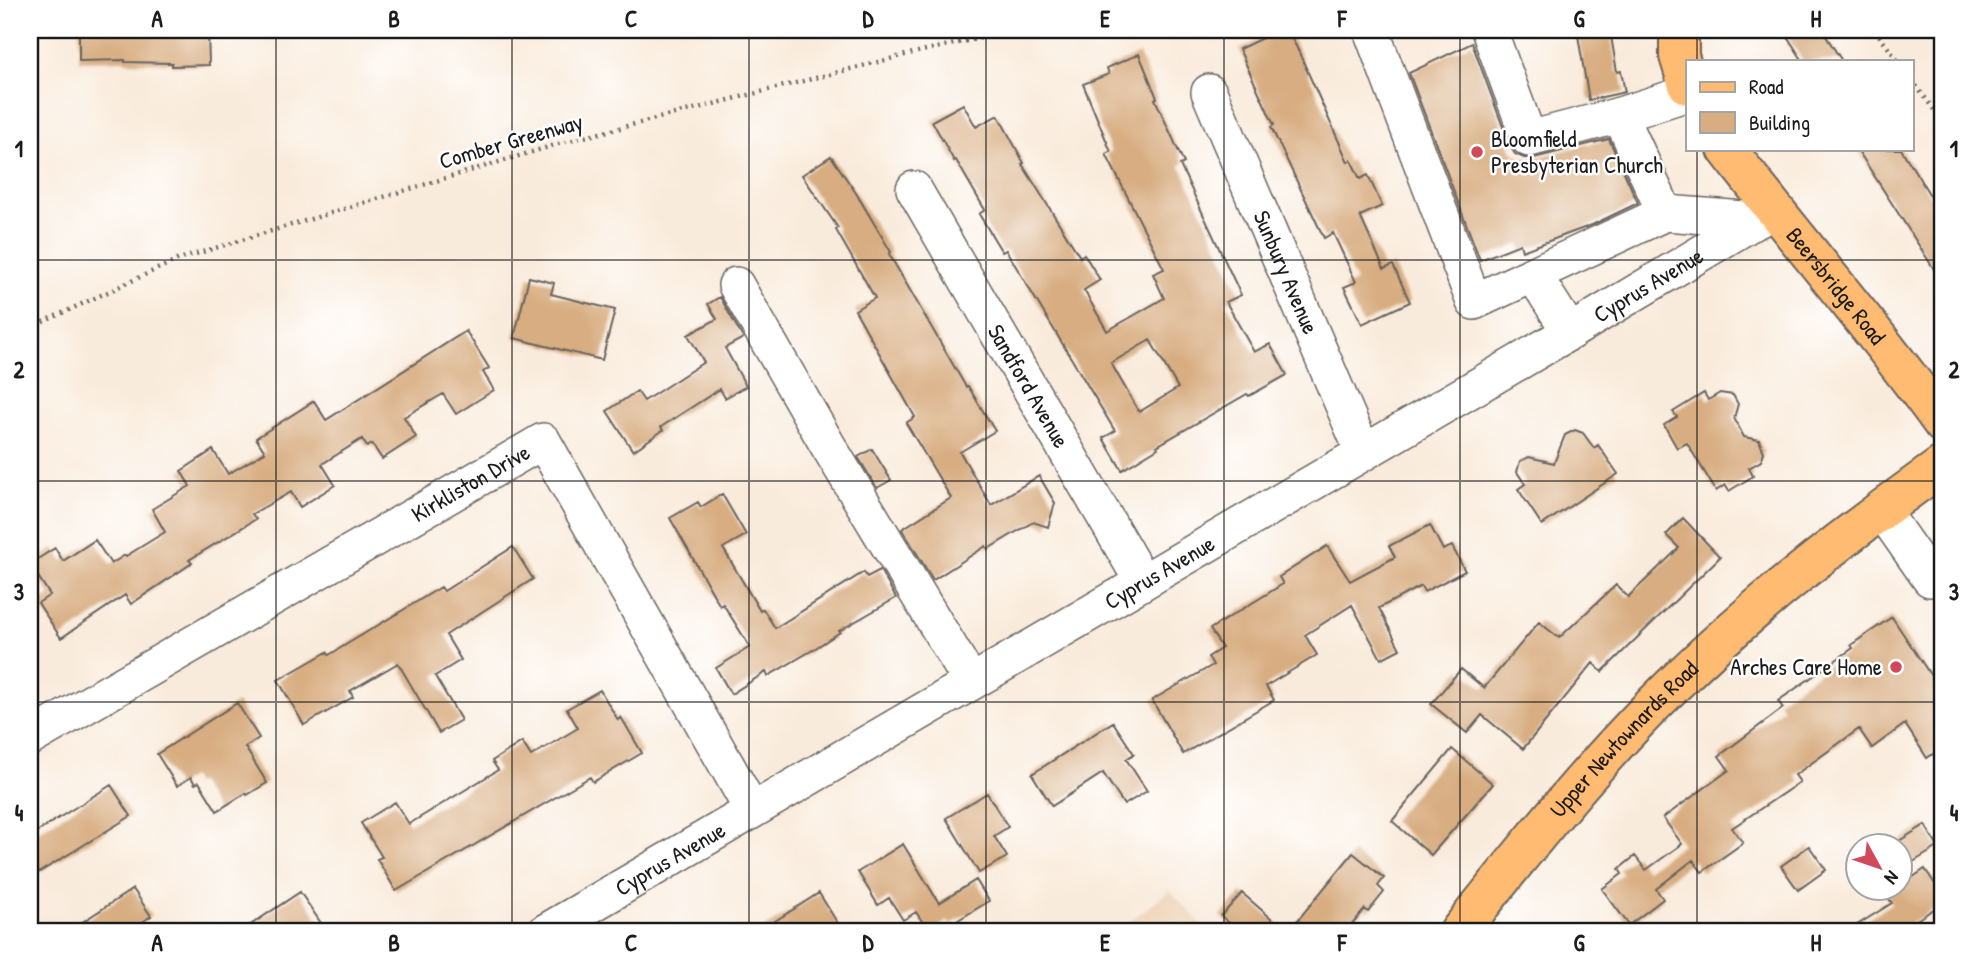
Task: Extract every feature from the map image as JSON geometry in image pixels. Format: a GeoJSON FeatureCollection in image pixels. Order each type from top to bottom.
{"type":"FeatureCollection","features":[{"type":"Feature","properties":{"kind":"main road"},"geometry":{"type":"LineString","coordinates":[[1679,30],[1679,56],[1686,79]]}},
{"type":"Feature","properties":{"kind":"main road","name":"Beersbridge Road"},"geometry":{"type":"LineString","coordinates":[[1728,150],[1766,215],[1848,299],[1943,424]]}},
{"type":"Feature","properties":{"kind":"main road","name":"Upper Newtownards Road"},"geometry":{"type":"LineString","coordinates":[[1459,932],[1523,851],[1618,741],[1671,686],[1716,644],[1833,545],[1943,466]]}},
{"type":"Feature","properties":{"kind":"street"},"geometry":{"type":"LineString","coordinates":[[1371,30],[1474,302],[1665,213],[1766,215]]}},
{"type":"Feature","properties":{"kind":"street"},"geometry":{"type":"LineString","coordinates":[[1489,30],[1529,139],[1620,115],[1686,94]]}},
{"type":"Feature","properties":{"kind":"street","name":"Sunbury Avenue"},"geometry":{"type":"LineString","coordinates":[[1209,92],[1363,452]]}},
{"type":"Feature","properties":{"kind":"street"},"geometry":{"type":"LineString","coordinates":[[1620,115],[1665,213]]}},
{"type":"Feature","properties":{"kind":"street","name":"Sandford Avenue"},"geometry":{"type":"LineString","coordinates":[[914,189],[1142,581]]}},
{"type":"Feature","properties":{"kind":"street","name":"Cyprus Avenue"},"geometry":{"type":"LineString","coordinates":[[545,932],[1766,215]]}},
{"type":"Feature","properties":{"kind":"street"},"geometry":{"type":"LineString","coordinates":[[1533,274],[1570,332]]}},
{"type":"Feature","properties":{"kind":"street"},"geometry":{"type":"LineString","coordinates":[[736,285],[827,444],[971,682]]}},
{"type":"Feature","properties":{"kind":"street","name":"Kirkliston Drive"},"geometry":{"type":"LineString","coordinates":[[30,738],[542,441],[752,810]]}},
{"type":"Feature","properties":{"kind":"street"},"geometry":{"type":"LineString","coordinates":[[1881,509],[1930,579],[1943,570]]}},
{"type":"Feature","properties":{"kind":"path","name":"Comber Greenway"},"geometry":{"type":"LineString","coordinates":[[30,328],[179,259],[565,142],[913,53],[1017,30]]}},
{"type":"Feature","properties":{"kind":"path"},"geometry":{"type":"LineString","coordinates":[[1875,30],[1897,60]]}},
{"type":"Feature","properties":{"kind":"path"},"geometry":{"type":"LineString","coordinates":[[1913,81],[1943,122]]}},
{"type":"Feature","properties":{"kind":"shaded area"},"geometry":{"type":"Polygon","coordinates":[[[1170,890],[1208,932],[1116,932],[1170,890]]]}},
{"type":"Feature","properties":{"kind":"building"},"geometry":{"type":"Polygon","coordinates":[[[79,30],[208,30],[209,65],[172,66],[172,63],[125,60],[79,61],[79,30]]]}},
{"type":"Feature","properties":{"kind":"building"},"geometry":{"type":"Polygon","coordinates":[[[1279,30],[1287,30],[1297,48],[1348,162],[1351,160],[1360,179],[1368,175],[1382,206],[1360,216],[1384,269],[1393,265],[1410,302],[1362,324],[1344,287],[1356,282],[1333,233],[1324,238],[1271,127],[1274,125],[1239,49],[1279,30]]]}},
{"type":"Feature","properties":{"kind":"building"},"geometry":{"type":"Polygon","coordinates":[[[1577,30],[1610,30],[1617,72],[1621,71],[1625,92],[1589,100],[1577,30]]]}},
{"type":"Feature","properties":{"kind":"building"},"geometry":{"type":"Polygon","coordinates":[[[1783,30],[1822,30],[1841,60],[1802,60],[1783,30]]]}},
{"type":"Feature","properties":{"kind":"building","name":"Bloomfield Presbyterian Church"},"geometry":{"type":"Polygon","coordinates":[[[1472,43],[1515,154],[1534,158],[1609,139],[1638,203],[1592,225],[1522,251],[1520,244],[1480,260],[1409,73],[1472,43]]]}},
{"type":"Feature","properties":{"kind":"building"},"geometry":{"type":"Polygon","coordinates":[[[1139,54],[1157,98],[1155,99],[1184,163],[1180,165],[1241,295],[1226,302],[1254,352],[1270,344],[1287,375],[1249,396],[1247,394],[1157,446],[1158,448],[1122,470],[1103,438],[1115,431],[1006,250],[1002,252],[979,214],[985,210],[932,121],[963,104],[976,127],[998,115],[1024,163],[1022,164],[1080,257],[1084,254],[1100,280],[1084,290],[1107,331],[1164,298],[1153,274],[1164,269],[1106,154],[1111,152],[1083,84],[1109,74],[1107,68],[1139,54]],[[1150,340],[1111,363],[1139,412],[1178,388],[1150,340]]]}},
{"type":"Feature","properties":{"kind":"building"},"geometry":{"type":"Polygon","coordinates":[[[1858,150],[1902,150],[1943,216],[1943,283],[1858,150]]]}},
{"type":"Feature","properties":{"kind":"building"},"geometry":{"type":"Polygon","coordinates":[[[831,156],[856,193],[966,387],[968,386],[995,431],[960,452],[991,505],[1039,476],[1055,503],[1048,527],[1033,522],[988,549],[986,546],[933,580],[902,529],[951,498],[906,423],[915,417],[855,310],[875,298],[836,230],[838,228],[802,175],[831,156]]]}},
{"type":"Feature","properties":{"kind":"building"},"geometry":{"type":"Polygon","coordinates":[[[529,277],[554,283],[551,294],[615,310],[602,360],[514,338],[529,277]]]}},
{"type":"Feature","properties":{"kind":"building"},"geometry":{"type":"Polygon","coordinates":[[[720,297],[743,338],[725,348],[746,386],[725,398],[720,389],[661,427],[663,430],[633,451],[607,411],[637,391],[644,401],[704,362],[688,335],[717,319],[708,304],[720,297]]]}},
{"type":"Feature","properties":{"kind":"building"},"geometry":{"type":"Polygon","coordinates":[[[466,331],[489,368],[483,372],[494,390],[456,414],[443,394],[404,417],[416,437],[382,459],[372,444],[367,447],[362,439],[322,464],[335,485],[300,507],[291,492],[252,514],[256,519],[189,560],[192,563],[131,604],[125,595],[61,638],[38,603],[50,595],[30,564],[55,548],[63,561],[95,540],[111,564],[126,556],[165,532],[152,509],[190,486],[181,471],[213,450],[228,474],[265,452],[256,438],[314,401],[326,420],[466,331]]]}},
{"type":"Feature","properties":{"kind":"building"},"geometry":{"type":"Polygon","coordinates":[[[1704,393],[1708,400],[1720,393],[1733,395],[1738,404],[1734,418],[1744,437],[1759,440],[1764,452],[1761,461],[1749,468],[1753,476],[1729,491],[1725,485],[1716,491],[1687,443],[1677,448],[1664,425],[1677,417],[1673,412],[1704,393]]]}},
{"type":"Feature","properties":{"kind":"building"},"geometry":{"type":"Polygon","coordinates":[[[1575,430],[1583,433],[1594,448],[1598,445],[1618,474],[1542,525],[1518,489],[1525,484],[1517,472],[1520,461],[1529,457],[1554,463],[1565,435],[1575,430]]]}},
{"type":"Feature","properties":{"kind":"building"},"geometry":{"type":"Polygon","coordinates":[[[872,449],[891,480],[877,488],[858,457],[872,449]]]}},
{"type":"Feature","properties":{"kind":"building"},"geometry":{"type":"Polygon","coordinates":[[[722,494],[746,535],[723,548],[760,611],[763,609],[775,628],[864,572],[867,577],[880,570],[896,598],[839,631],[811,651],[768,676],[766,672],[731,694],[716,668],[750,647],[723,604],[720,606],[670,518],[698,502],[701,507],[722,494]]]}},
{"type":"Feature","properties":{"kind":"building"},"geometry":{"type":"Polygon","coordinates":[[[1683,518],[1720,557],[1602,672],[1593,663],[1523,749],[1482,715],[1467,733],[1431,704],[1461,669],[1484,688],[1539,622],[1559,638],[1616,585],[1628,597],[1679,548],[1666,535],[1683,518]]]}},
{"type":"Feature","properties":{"kind":"building"},"geometry":{"type":"Polygon","coordinates":[[[1430,525],[1443,550],[1452,546],[1465,571],[1424,592],[1421,586],[1379,608],[1400,649],[1381,659],[1352,605],[1305,635],[1317,655],[1266,686],[1274,700],[1183,754],[1152,700],[1213,665],[1208,657],[1222,648],[1210,629],[1283,584],[1279,577],[1327,546],[1350,581],[1395,557],[1389,546],[1430,525]]]}},
{"type":"Feature","properties":{"kind":"building"},"geometry":{"type":"Polygon","coordinates":[[[513,547],[533,579],[446,635],[461,660],[435,676],[461,720],[439,733],[398,663],[350,691],[353,697],[304,725],[278,680],[327,652],[329,655],[441,587],[444,591],[513,547]]]}},
{"type":"Feature","properties":{"kind":"building"},"geometry":{"type":"Polygon","coordinates":[[[1892,617],[1943,694],[1943,747],[1927,758],[1905,724],[1872,748],[1859,729],[1795,775],[1800,782],[1732,828],[1743,843],[1702,872],[1693,860],[1656,889],[1663,899],[1629,925],[1602,889],[1622,874],[1619,869],[1635,856],[1646,870],[1682,844],[1663,818],[1729,770],[1719,756],[1783,708],[1778,701],[1892,617]]]}},
{"type":"Feature","properties":{"kind":"building"},"geometry":{"type":"Polygon","coordinates":[[[600,690],[618,720],[621,717],[642,753],[593,782],[590,777],[396,891],[377,859],[382,857],[361,823],[395,802],[409,824],[498,770],[492,761],[522,742],[531,756],[578,728],[567,709],[600,690]]]}},
{"type":"Feature","properties":{"kind":"building"},"geometry":{"type":"Polygon","coordinates":[[[237,703],[259,738],[245,747],[267,783],[217,811],[199,782],[195,784],[191,777],[177,786],[157,754],[237,703]]]}},
{"type":"Feature","properties":{"kind":"building"},"geometry":{"type":"Polygon","coordinates":[[[1113,722],[1134,754],[1126,759],[1147,791],[1124,805],[1103,773],[1052,806],[1032,774],[1113,722]]]}},
{"type":"Feature","properties":{"kind":"building"},"geometry":{"type":"Polygon","coordinates":[[[1452,749],[1493,784],[1431,855],[1392,821],[1452,749]]]}},
{"type":"Feature","properties":{"kind":"building"},"geometry":{"type":"Polygon","coordinates":[[[111,785],[131,816],[30,878],[30,836],[111,785]]]}},
{"type":"Feature","properties":{"kind":"building"},"geometry":{"type":"Polygon","coordinates":[[[987,793],[1008,827],[994,836],[1007,857],[979,873],[946,818],[987,793]]]}},
{"type":"Feature","properties":{"kind":"building"},"geometry":{"type":"Polygon","coordinates":[[[1925,825],[1938,847],[1913,862],[1913,832],[1925,825]]]}},
{"type":"Feature","properties":{"kind":"building"},"geometry":{"type":"Polygon","coordinates":[[[903,844],[939,903],[976,880],[989,901],[950,925],[948,921],[929,932],[916,912],[903,920],[889,898],[878,905],[858,872],[903,844]]]}},
{"type":"Feature","properties":{"kind":"building"},"geometry":{"type":"Polygon","coordinates":[[[1809,846],[1826,870],[1798,890],[1781,866],[1809,846]]]}},
{"type":"Feature","properties":{"kind":"building"},"geometry":{"type":"Polygon","coordinates":[[[1353,853],[1384,878],[1378,886],[1384,892],[1368,912],[1365,909],[1346,932],[1288,932],[1353,853]]]}},
{"type":"Feature","properties":{"kind":"building"},"geometry":{"type":"Polygon","coordinates":[[[1925,869],[1943,896],[1943,903],[1898,932],[1846,932],[1891,902],[1913,902],[1913,877],[1925,869]]]}},
{"type":"Feature","properties":{"kind":"building"},"geometry":{"type":"Polygon","coordinates":[[[133,889],[151,916],[128,932],[67,932],[133,889]]]}},
{"type":"Feature","properties":{"kind":"building"},"geometry":{"type":"Polygon","coordinates":[[[300,892],[327,932],[240,932],[300,892]]]}},
{"type":"Feature","properties":{"kind":"building"},"geometry":{"type":"Polygon","coordinates":[[[819,893],[843,932],[758,932],[819,893]]]}},
{"type":"Feature","properties":{"kind":"building"},"geometry":{"type":"Polygon","coordinates":[[[1242,893],[1287,932],[1239,932],[1221,916],[1242,893]]]}},
{"type":"Feature","properties":{"kind":"place","name":"Bloomfield Presbyterian Church"},"geometry":{"type":"Point","coordinates":[1477,152]}},
{"type":"Feature","properties":{"kind":"place","name":"Arches Care Home"},"geometry":{"type":"Point","coordinates":[1896,667]}}]}
